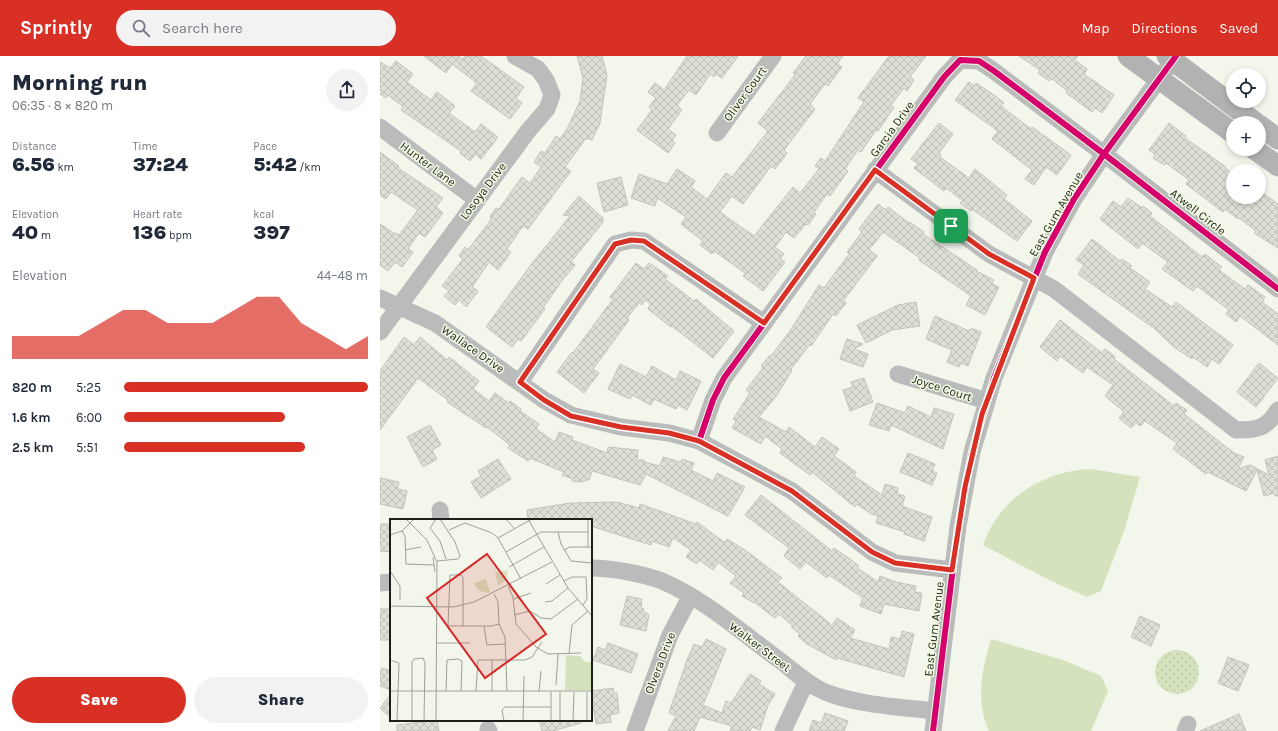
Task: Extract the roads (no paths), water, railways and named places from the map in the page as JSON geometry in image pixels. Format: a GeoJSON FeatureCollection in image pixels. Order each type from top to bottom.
{"type":"FeatureCollection","features":[{"type":"Feature","properties":{"kind":"main road"},"geometry":{"type":"LineString","coordinates":[[1128,56],[1226,129]]}},
{"type":"Feature","properties":{"kind":"main road"},"geometry":{"type":"LineString","coordinates":[[1172,58],[1247,116]]}},
{"type":"Feature","properties":{"kind":"main road"},"geometry":{"type":"LineString","coordinates":[[1266,130],[1278,139]]}},
{"type":"Feature","properties":{"kind":"main road"},"geometry":{"type":"LineString","coordinates":[[1264,156],[1278,166]]}},
{"type":"Feature","properties":{"kind":"street","name":"Losoya Drive"},"geometry":{"type":"LineString","coordinates":[[380,332],[528,131],[547,109],[552,94],[546,80],[538,69],[516,56]]}},
{"type":"Feature","properties":{"kind":"street","name":"Oliver Court"},"geometry":{"type":"LineString","coordinates":[[717,133],[773,56]]}},
{"type":"Feature","properties":{"kind":"street","name":"East Gum Avenue"},"geometry":{"type":"LineString","coordinates":[[933,731],[952,570],[965,487],[972,452],[986,401],[1045,252],[1074,199],[1104,154],[1159,79],[1172,58]]}},
{"type":"Feature","properties":{"kind":"street","name":"Garcia Drive"},"geometry":{"type":"LineString","coordinates":[[699,441],[713,400],[724,378],[944,77],[960,60],[979,61],[1104,154]]}},
{"type":"Feature","properties":{"kind":"street","name":"Hunter Lane"},"geometry":{"type":"LineString","coordinates":[[380,128],[477,200]]}},
{"type":"Feature","properties":{"kind":"street","name":"Atwell Circle"},"geometry":{"type":"LineString","coordinates":[[1104,154],[1278,289]]}},
{"type":"Feature","properties":{"kind":"street"},"geometry":{"type":"LineString","coordinates":[[875,170],[989,254],[1054,288],[1236,430],[1253,430],[1269,423],[1278,410]]}},
{"type":"Feature","properties":{"kind":"street"},"geometry":{"type":"LineString","coordinates":[[520,382],[615,244],[631,240],[644,241],[764,323]]}},
{"type":"Feature","properties":{"kind":"street","name":"Wallace Drive"},"geometry":{"type":"LineString","coordinates":[[380,298],[435,323],[544,400],[571,416],[613,425],[669,433],[699,441],[792,491],[872,552],[895,563],[952,570]]}},
{"type":"Feature","properties":{"kind":"street","name":"Joyce Court"},"geometry":{"type":"LineString","coordinates":[[898,374],[986,401]]}},
{"type":"Feature","properties":{"kind":"street","name":"Walker Street"},"geometry":{"type":"LineString","coordinates":[[592,568],[608,568],[661,581],[690,597],[781,662],[806,682],[825,692],[850,700],[935,711]]}},
{"type":"Feature","properties":{"kind":"street"},"geometry":{"type":"LineString","coordinates":[[380,584],[390,582]]}},
{"type":"Feature","properties":{"kind":"street","name":"Olvera Drive"},"geometry":{"type":"LineString","coordinates":[[635,731],[670,635],[690,597]]}},
{"type":"Feature","properties":{"kind":"street"},"geometry":{"type":"LineString","coordinates":[[783,731],[806,682]]}}]}
